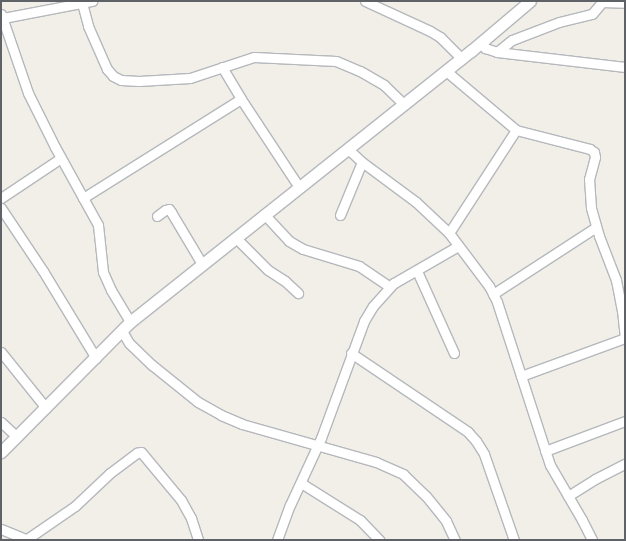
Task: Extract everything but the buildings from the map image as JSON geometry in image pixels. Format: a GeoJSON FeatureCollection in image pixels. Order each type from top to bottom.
{"type":"FeatureCollection","features":[{"type":"Feature","properties":{"kind":"street"},"geometry":{"type":"LineString","coordinates":[[92,1],[2,16],[28,93],[61,158],[98,225],[103,272],[111,290],[130,322]]}},
{"type":"Feature","properties":{"kind":"street"},"geometry":{"type":"LineString","coordinates":[[365,1],[430,30],[440,37],[462,59]]}},
{"type":"Feature","properties":{"kind":"street"},"geometry":{"type":"LineString","coordinates":[[1,452],[96,358],[130,322],[264,214],[462,59],[530,1]]}},
{"type":"Feature","properties":{"kind":"street"},"geometry":{"type":"LineString","coordinates":[[497,52],[512,40],[559,22],[592,14],[602,2],[625,3]]}},
{"type":"Feature","properties":{"kind":"street"},"geometry":{"type":"LineString","coordinates":[[82,3],[88,26],[107,69],[113,76],[121,80],[139,81],[190,78],[254,57],[336,61],[360,71],[384,85],[404,104]]}},
{"type":"Feature","properties":{"kind":"street"},"geometry":{"type":"LineString","coordinates":[[482,42],[485,48],[497,52],[625,67]]}},
{"type":"Feature","properties":{"kind":"street"},"geometry":{"type":"LineString","coordinates":[[222,67],[240,99],[299,187]]}},
{"type":"Feature","properties":{"kind":"street"},"geometry":{"type":"LineString","coordinates":[[446,71],[516,130],[590,149],[594,152],[595,157],[590,175],[590,208],[616,280],[622,310],[625,338],[521,376]]}},
{"type":"Feature","properties":{"kind":"street"},"geometry":{"type":"LineString","coordinates":[[83,198],[240,99]]}},
{"type":"Feature","properties":{"kind":"street"},"geometry":{"type":"LineString","coordinates":[[449,233],[516,130]]}},
{"type":"Feature","properties":{"kind":"street"},"geometry":{"type":"LineString","coordinates":[[348,149],[362,162],[416,202],[449,233],[493,294],[550,465],[592,540]]}},
{"type":"Feature","properties":{"kind":"street"},"geometry":{"type":"LineString","coordinates":[[1,198],[61,158]]}},
{"type":"Feature","properties":{"kind":"street"},"geometry":{"type":"LineString","coordinates":[[340,215],[362,162]]}},
{"type":"Feature","properties":{"kind":"street"},"geometry":{"type":"LineString","coordinates":[[1,208],[44,271],[96,358]]}},
{"type":"Feature","properties":{"kind":"street"},"geometry":{"type":"LineString","coordinates":[[157,216],[169,209],[202,264]]}},
{"type":"Feature","properties":{"kind":"street"},"geometry":{"type":"LineString","coordinates":[[264,214],[290,241],[303,249],[359,266],[390,287]]}},
{"type":"Feature","properties":{"kind":"street"},"geometry":{"type":"LineString","coordinates":[[493,294],[596,227]]}},
{"type":"Feature","properties":{"kind":"street"},"geometry":{"type":"LineString","coordinates":[[236,238],[268,270],[284,280],[298,293]]}},
{"type":"Feature","properties":{"kind":"street"},"geometry":{"type":"LineString","coordinates":[[277,540],[317,447],[364,321],[373,306],[390,287],[458,246]]}},
{"type":"Feature","properties":{"kind":"street"},"geometry":{"type":"LineString","coordinates":[[417,271],[454,353]]}},
{"type":"Feature","properties":{"kind":"street"},"geometry":{"type":"LineString","coordinates":[[122,331],[129,343],[152,365],[198,402],[242,424],[317,447],[376,462],[403,474],[426,496],[446,522],[455,540]]}},
{"type":"Feature","properties":{"kind":"street"},"geometry":{"type":"LineString","coordinates":[[1,352],[46,408]]}},
{"type":"Feature","properties":{"kind":"street"},"geometry":{"type":"LineString","coordinates":[[351,353],[468,432],[476,440],[484,454],[514,540]]}},
{"type":"Feature","properties":{"kind":"street"},"geometry":{"type":"LineString","coordinates":[[545,451],[625,421]]}},
{"type":"Feature","properties":{"kind":"street"},"geometry":{"type":"LineString","coordinates":[[1,422],[17,437]]}},
{"type":"Feature","properties":{"kind":"street"},"geometry":{"type":"LineString","coordinates":[[1,529],[27,540],[75,506],[110,473],[137,453],[141,452],[181,500],[191,518],[198,540]]}},
{"type":"Feature","properties":{"kind":"street"},"geometry":{"type":"LineString","coordinates":[[568,496],[595,479],[625,464]]}},
{"type":"Feature","properties":{"kind":"street"},"geometry":{"type":"LineString","coordinates":[[301,483],[333,501],[360,520],[379,540]]}}]}
